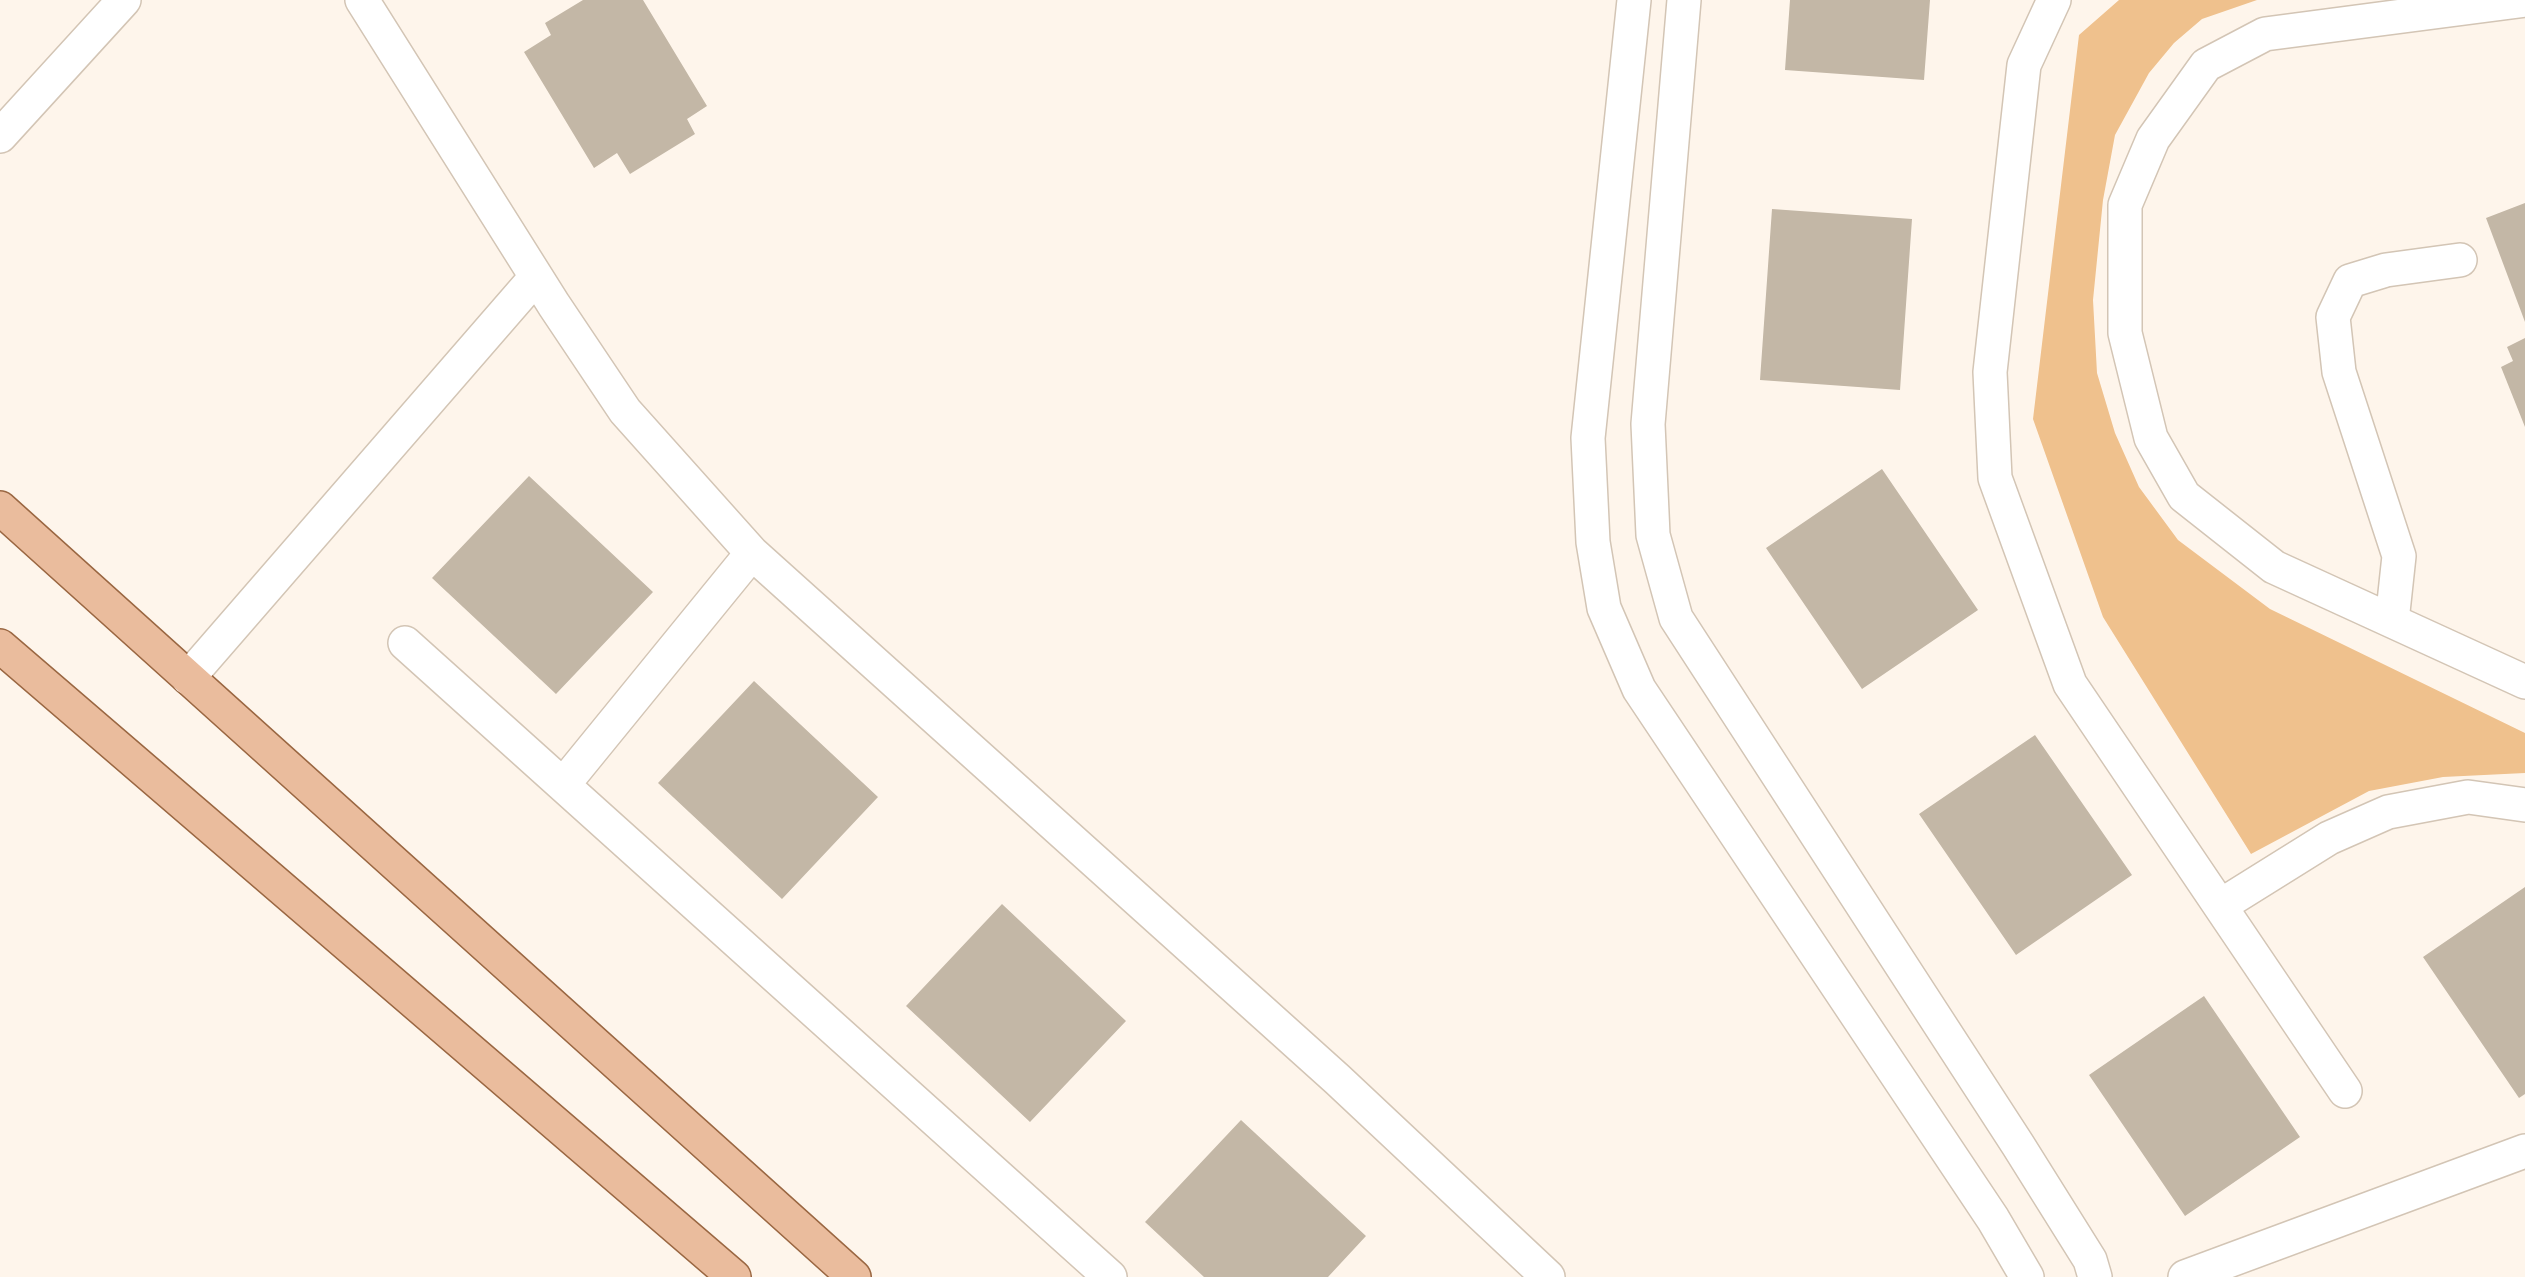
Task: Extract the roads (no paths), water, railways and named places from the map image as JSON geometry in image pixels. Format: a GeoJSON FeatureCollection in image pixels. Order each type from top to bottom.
{"type":"FeatureCollection","features":[{"type":"Feature","properties":{"kind":"main road"},"geometry":{"type":"LineString","coordinates":[[0,508],[854,1277]]}},
{"type":"Feature","properties":{"kind":"main road"},"geometry":{"type":"LineString","coordinates":[[0,646],[734,1277]]}},
{"type":"Feature","properties":{"kind":"street"},"geometry":{"type":"LineString","coordinates":[[0,136],[124,0]]}},
{"type":"Feature","properties":{"kind":"street"},"geometry":{"type":"LineString","coordinates":[[362,0],[536,277],[625,411],[752,553],[1337,1079],[1548,1277]]}},
{"type":"Feature","properties":{"kind":"street"},"geometry":{"type":"LineString","coordinates":[[1634,0],[1588,438],[1593,542],[1604,608],[1640,689],[1993,1220],[2027,1277]]}},
{"type":"Feature","properties":{"kind":"street"},"geometry":{"type":"LineString","coordinates":[[1684,0],[1648,424],[1653,535],[1676,618],[2018,1145],[2090,1260],[2095,1277]]}},
{"type":"Feature","properties":{"kind":"street"},"geometry":{"type":"LineString","coordinates":[[2054,0],[2024,65],[1990,372],[1995,478],[2070,684],[2345,1091]]}},
{"type":"Feature","properties":{"kind":"street"},"geometry":{"type":"LineString","coordinates":[[2525,0],[2265,34],[2205,65],[2153,139],[2125,206],[2125,333],[2151,438],[2184,496],[2274,567],[2525,682]]}},
{"type":"Feature","properties":{"kind":"street"},"geometry":{"type":"LineString","coordinates":[[2392,621],[2399,556],[2339,372],[2333,317],[2350,281],[2386,270],[2460,260]]}},
{"type":"Feature","properties":{"kind":"street"},"geometry":{"type":"LineString","coordinates":[[188,678],[536,277]]}},
{"type":"Feature","properties":{"kind":"street"},"geometry":{"type":"LineString","coordinates":[[563,785],[752,553]]}},
{"type":"Feature","properties":{"kind":"street"},"geometry":{"type":"LineString","coordinates":[[405,643],[1110,1277]]}},
{"type":"Feature","properties":{"kind":"street"},"geometry":{"type":"LineString","coordinates":[[2220,906],[2329,838],[2388,812],[2468,797],[2525,805]]}},
{"type":"Feature","properties":{"kind":"street"},"geometry":{"type":"LineString","coordinates":[[2185,1277],[2525,1151]]}}]}
